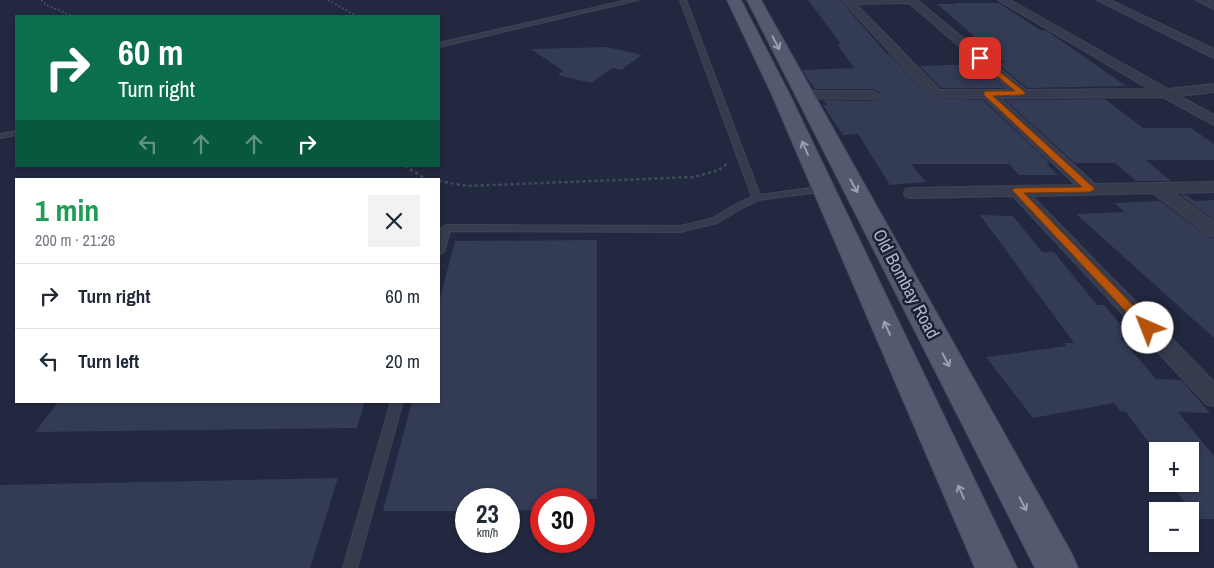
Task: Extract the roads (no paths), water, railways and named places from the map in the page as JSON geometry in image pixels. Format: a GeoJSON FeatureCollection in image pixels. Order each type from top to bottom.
{"type":"FeatureCollection","features":[{"type":"Feature","properties":{"kind":"main road","name":"Old Bombay Road"},"geometry":{"type":"LineString","coordinates":[[734,0],[781,95],[996,568]]}},
{"type":"Feature","properties":{"kind":"main road","name":"Old Bombay Road"},"geometry":{"type":"LineString","coordinates":[[754,0],[1057,568]]}},
{"type":"Feature","properties":{"kind":"street"},"geometry":{"type":"LineString","coordinates":[[848,0],[910,0],[1022,93]]}},
{"type":"Feature","properties":{"kind":"street"},"geometry":{"type":"LineString","coordinates":[[848,0],[936,94],[1166,93],[1214,88]]}},
{"type":"Feature","properties":{"kind":"street"},"geometry":{"type":"LineString","coordinates":[[1003,0],[1214,121]]}},
{"type":"Feature","properties":{"kind":"street"},"geometry":{"type":"LineString","coordinates":[[1102,0],[1214,54]]}},
{"type":"Feature","properties":{"kind":"street"},"geometry":{"type":"LineString","coordinates":[[1201,0],[1214,6]]}},
{"type":"Feature","properties":{"kind":"street"},"geometry":{"type":"LineString","coordinates":[[987,94],[1090,189]]}},
{"type":"Feature","properties":{"kind":"street"},"geometry":{"type":"LineString","coordinates":[[803,95],[873,95]]}},
{"type":"Feature","properties":{"kind":"street"},"geometry":{"type":"LineString","coordinates":[[912,193],[1214,187]]}},
{"type":"Feature","properties":{"kind":"street"},"geometry":{"type":"LineString","coordinates":[[1157,188],[1214,231]]}},
{"type":"Feature","properties":{"kind":"street"},"geometry":{"type":"LineString","coordinates":[[1016,190],[1214,397]]}},
{"type":"Feature","properties":{"kind":"lane"},"geometry":{"type":"LineString","coordinates":[[440,45],[635,0]]}},
{"type":"Feature","properties":{"kind":"lane"},"geometry":{"type":"LineString","coordinates":[[683,0],[757,198]]}},
{"type":"Feature","properties":{"kind":"lane"},"geometry":{"type":"LineString","coordinates":[[0,136],[15,133]]}},
{"type":"Feature","properties":{"kind":"lane"},"geometry":{"type":"LineString","coordinates":[[440,249],[446,228],[680,230],[714,222],[740,205],[757,198],[824,189]]}},
{"type":"Feature","properties":{"kind":"lane"},"geometry":{"type":"LineString","coordinates":[[350,568],[396,403]]}}]}
